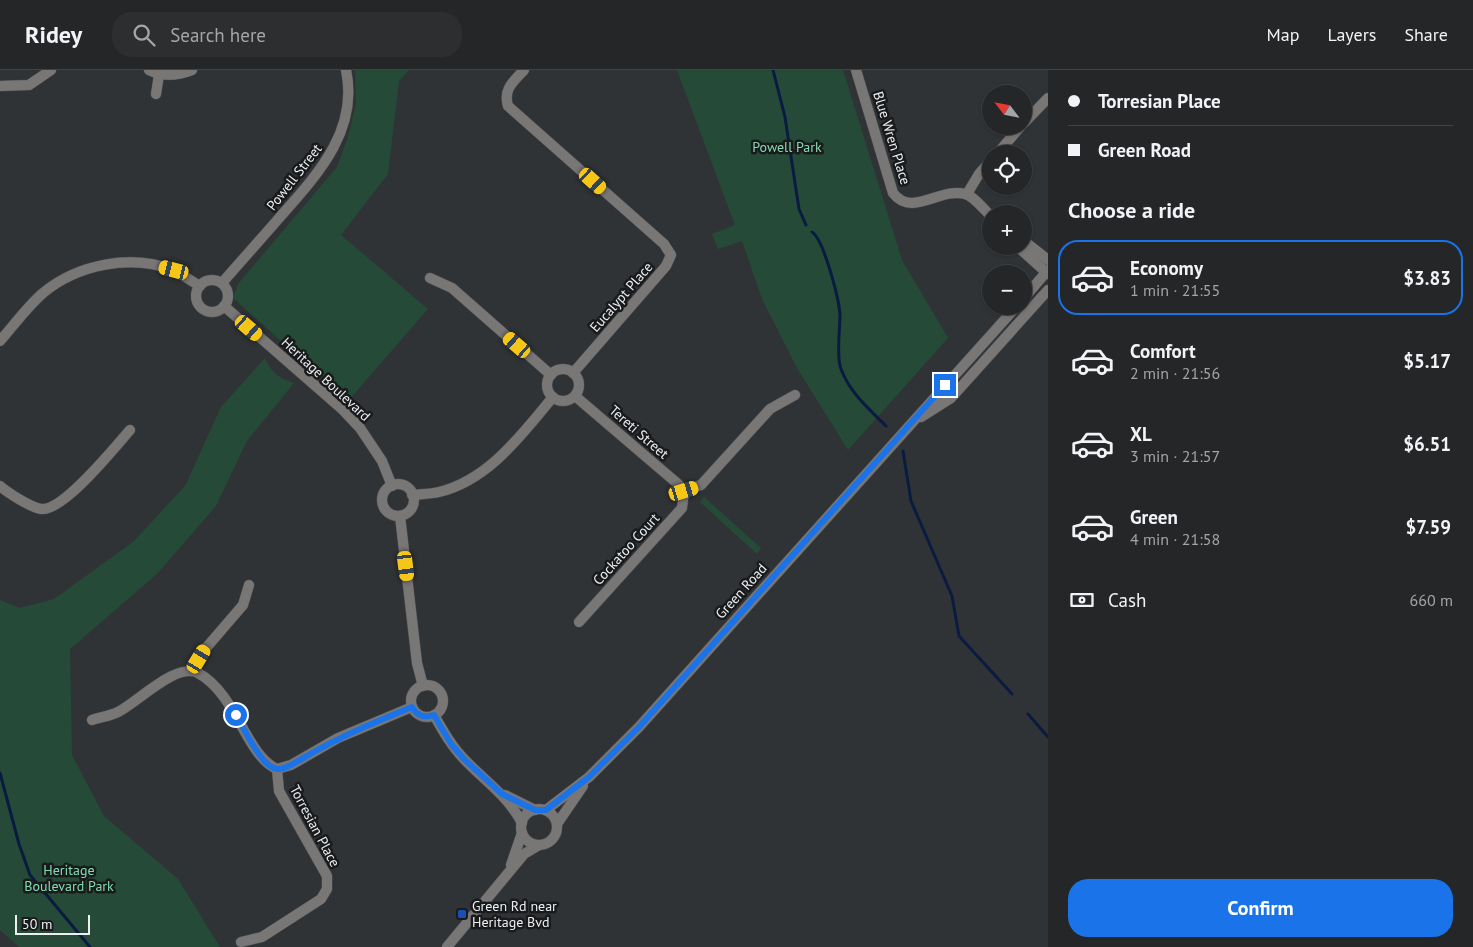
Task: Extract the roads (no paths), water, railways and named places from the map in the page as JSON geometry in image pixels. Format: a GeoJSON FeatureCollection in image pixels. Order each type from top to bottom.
{"type":"FeatureCollection","features":[{"type":"Feature","properties":{"kind":"street"},"geometry":{"type":"LineString","coordinates":[[0,86],[29,85],[51,70]]}},
{"type":"Feature","properties":{"kind":"street"},"geometry":{"type":"LineString","coordinates":[[149,70],[159,75],[184,73],[192,70]]}},
{"type":"Feature","properties":{"kind":"street","name":"Powell Street"},"geometry":{"type":"LineString","coordinates":[[222,283],[326,164],[344,123],[347,99],[346,70]]}},
{"type":"Feature","properties":{"kind":"street","name":"Eucalypt Place"},"geometry":{"type":"LineString","coordinates":[[524,70],[508,88],[505,96],[508,106],[664,244],[671,255],[666,266],[573,373]]}},
{"type":"Feature","properties":{"kind":"street","name":"Blue Wren Place"},"geometry":{"type":"LineString","coordinates":[[856,70],[893,193],[899,201],[910,205],[955,192],[967,194]]}},
{"type":"Feature","properties":{"kind":"street"},"geometry":{"type":"LineString","coordinates":[[156,94],[159,75]]}},
{"type":"Feature","properties":{"kind":"street"},"geometry":{"type":"LineString","coordinates":[[1032,115],[1048,98]]}},
{"type":"Feature","properties":{"kind":"street"},"geometry":{"type":"LineString","coordinates":[[1005,145],[1013,135]]}},
{"type":"Feature","properties":{"kind":"street"},"geometry":{"type":"LineString","coordinates":[[982,170],[967,194],[982,208]]}},
{"type":"Feature","properties":{"kind":"street"},"geometry":{"type":"LineString","coordinates":[[1032,247],[1048,260]]}},
{"type":"Feature","properties":{"kind":"street"},"geometry":{"type":"LineString","coordinates":[[1027,255],[1047,272],[1032,289]]}},
{"type":"Feature","properties":{"kind":"street"},"geometry":{"type":"LineString","coordinates":[[0,341],[43,293],[78,271],[100,265],[148,264],[174,270],[200,286]]}},
{"type":"Feature","properties":{"kind":"street"},"geometry":{"type":"LineString","coordinates":[[430,278],[452,288],[551,375]]}},
{"type":"Feature","properties":{"kind":"street"},"geometry":{"type":"LineString","coordinates":[[213,280],[222,283],[227,292],[224,306],[220,310],[209,311],[200,306],[196,296],[200,286],[213,280]]}},
{"type":"Feature","properties":{"kind":"street","name":"Green Road"},"geometry":{"type":"LineString","coordinates":[[912,423],[951,398],[1048,290]]}},
{"type":"Feature","properties":{"kind":"street"},"geometry":{"type":"LineString","coordinates":[[1036,304],[1048,303]]}},
{"type":"Feature","properties":{"kind":"street","name":"Heritage Boulevard"},"geometry":{"type":"LineString","coordinates":[[224,306],[342,409],[360,428],[382,460],[392,486]]}},
{"type":"Feature","properties":{"kind":"street","name":"Green Road"},"geometry":{"type":"LineString","coordinates":[[546,810],[589,777],[639,727],[1009,315]]}},
{"type":"Feature","properties":{"kind":"street"},"geometry":{"type":"LineString","coordinates":[[551,375],[564,370],[573,373],[579,386],[575,396],[566,401],[553,397]]}},
{"type":"Feature","properties":{"kind":"street"},"geometry":{"type":"LineString","coordinates":[[551,375],[548,385],[553,397]]}},
{"type":"Feature","properties":{"kind":"street"},"geometry":{"type":"LineString","coordinates":[[684,491],[701,485],[770,409],[795,395]]}},
{"type":"Feature","properties":{"kind":"street","name":"Tereti Street"},"geometry":{"type":"LineString","coordinates":[[575,396],[684,491]]}},
{"type":"Feature","properties":{"kind":"street"},"geometry":{"type":"LineString","coordinates":[[412,494],[413,504],[411,509],[400,516],[387,512],[382,503],[384,492],[392,486],[401,485],[412,494],[440,492],[470,479],[489,467],[525,430],[553,397]]}},
{"type":"Feature","properties":{"kind":"street"},"geometry":{"type":"LineString","coordinates":[[0,486],[8,493],[40,509],[51,508],[96,471],[130,430]]}},
{"type":"Feature","properties":{"kind":"street","name":"Cockatoo Court"},"geometry":{"type":"LineString","coordinates":[[579,622],[682,508],[684,491]]}},
{"type":"Feature","properties":{"kind":"street"},"geometry":{"type":"LineString","coordinates":[[400,516],[417,663],[422,686]]}},
{"type":"Feature","properties":{"kind":"street"},"geometry":{"type":"LineString","coordinates":[[192,671],[206,648],[243,605],[249,585]]}},
{"type":"Feature","properties":{"kind":"street"},"geometry":{"type":"LineString","coordinates":[[92,720],[118,712],[176,673],[192,671],[202,676],[228,700],[261,758],[269,766],[277,769],[291,765],[338,738],[412,707]]}},
{"type":"Feature","properties":{"kind":"street"},"geometry":{"type":"LineString","coordinates":[[422,686],[436,689],[442,697],[441,707],[434,715],[424,717],[412,707],[412,696],[422,686]]}},
{"type":"Feature","properties":{"kind":"street"},"geometry":{"type":"LineString","coordinates":[[434,715],[451,744],[515,809],[529,842],[540,845]]}},
{"type":"Feature","properties":{"kind":"street","name":"Torresian Place"},"geometry":{"type":"LineString","coordinates":[[241,942],[262,937],[321,899],[327,889],[327,876],[280,790],[277,769]]}},
{"type":"Feature","properties":{"kind":"street","name":"Green Road"},"geometry":{"type":"LineString","coordinates":[[557,824],[589,777]]}},
{"type":"Feature","properties":{"kind":"street"},"geometry":{"type":"LineString","coordinates":[[502,794],[535,810]]}},
{"type":"Feature","properties":{"kind":"street"},"geometry":{"type":"LineString","coordinates":[[447,947],[505,879],[524,854],[551,841],[555,836],[557,824],[546,810],[535,810],[526,814],[518,849],[505,879]]}},
{"type":"Feature","properties":{"kind":"waterway"},"geometry":{"type":"LineString","coordinates":[[773,70],[785,117],[799,209],[806,225]]}},
{"type":"Feature","properties":{"kind":"waterway"},"geometry":{"type":"LineString","coordinates":[[812,232],[817,237],[826,258],[837,296],[840,315],[838,350],[841,369],[854,393],[886,426]]}},
{"type":"Feature","properties":{"kind":"waterway"},"geometry":{"type":"LineString","coordinates":[[903,451],[911,501],[952,596],[959,636],[1012,694]]}},
{"type":"Feature","properties":{"kind":"waterway"},"geometry":{"type":"LineString","coordinates":[[1028,714],[1048,737]]}},
{"type":"Feature","properties":{"kind":"waterway"},"geometry":{"type":"LineString","coordinates":[[0,773],[19,844],[30,875],[90,947]]}},
{"type":"Feature","properties":{"kind":"place","name":"Green Rd near Heritage Bvd"},"geometry":{"type":"Point","coordinates":[462,914]}},
{"type":"Feature","properties":{"kind":"park label","name":"Powell Park"},"geometry":{"type":"Point","coordinates":[787,147]}},
{"type":"Feature","properties":{"kind":"park label","name":"Heritage Boulevard Park"},"geometry":{"type":"Point","coordinates":[69,878]}}]}
